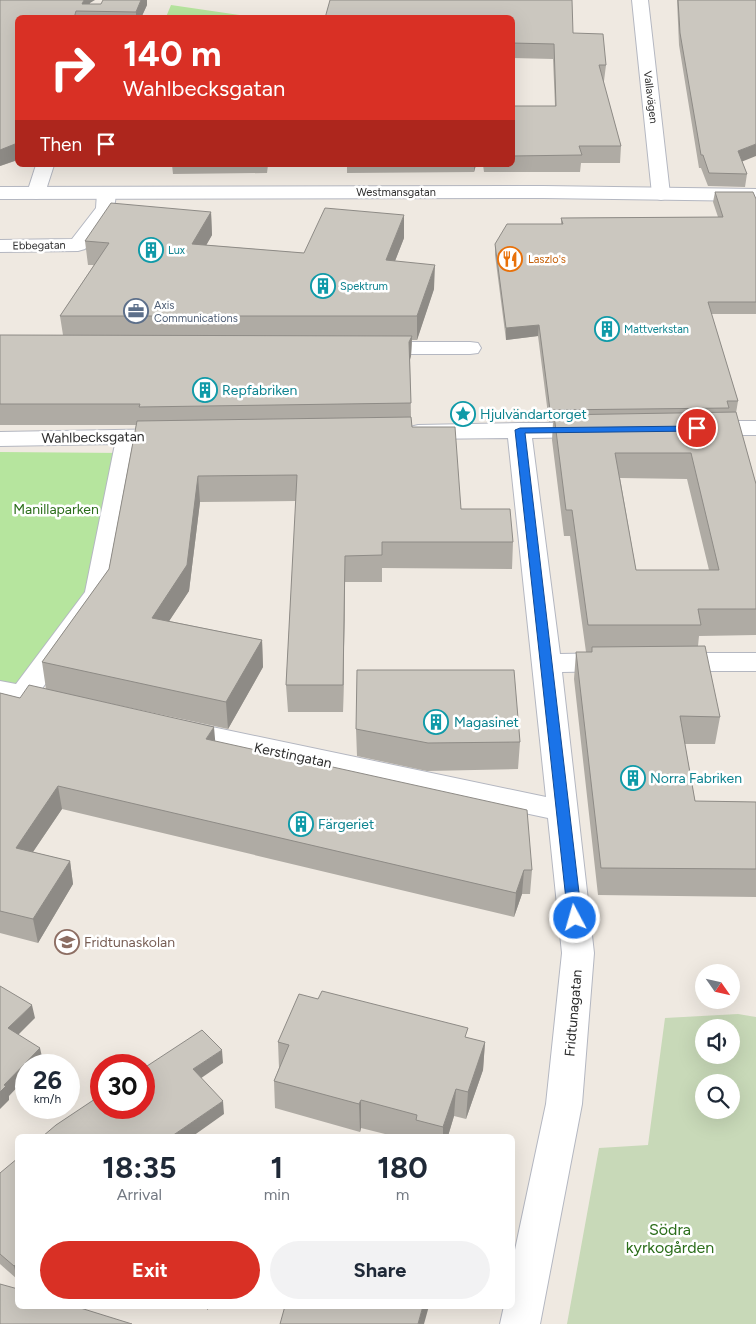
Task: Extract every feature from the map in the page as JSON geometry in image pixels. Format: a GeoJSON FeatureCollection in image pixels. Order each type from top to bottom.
{"type":"FeatureCollection","features":[{"type":"Feature","properties":{"kind":"street","name":"Vallavägen"},"geometry":{"type":"LineString","coordinates":[[640,0],[661,194]]}},
{"type":"Feature","properties":{"kind":"street"},"geometry":{"type":"LineString","coordinates":[[36,193],[44,167]]}},
{"type":"Feature","properties":{"kind":"street","name":"Westmansgatan"},"geometry":{"type":"LineString","coordinates":[[0,193],[543,192],[756,195]]}},
{"type":"Feature","properties":{"kind":"street","name":"Ebbegatan"},"geometry":{"type":"LineString","coordinates":[[0,246],[78,245],[104,208],[106,193]]}},
{"type":"Feature","properties":{"kind":"street"},"geometry":{"type":"LineString","coordinates":[[353,348],[470,348]]}},
{"type":"Feature","properties":{"kind":"street"},"geometry":{"type":"LineString","coordinates":[[677,429],[756,428]]}},
{"type":"Feature","properties":{"kind":"street"},"geometry":{"type":"LineString","coordinates":[[397,432],[608,429]]}},
{"type":"Feature","properties":{"kind":"street","name":"Fridtunagatan"},"geometry":{"type":"LineString","coordinates":[[520,430],[564,811],[578,953],[564,1104],[520,1324]]}},
{"type":"Feature","properties":{"kind":"street","name":"Wahlbecksgatan"},"geometry":{"type":"LineString","coordinates":[[0,439],[191,436]]}},
{"type":"Feature","properties":{"kind":"street"},"geometry":{"type":"LineString","coordinates":[[86,709],[11,692],[98,593],[128,437]]}},
{"type":"Feature","properties":{"kind":"street"},"geometry":{"type":"LineString","coordinates":[[547,662],[756,662]]}},
{"type":"Feature","properties":{"kind":"street","name":"Kerstingatan"},"geometry":{"type":"LineString","coordinates":[[151,724],[564,811]]}},
{"type":"Feature","properties":{"kind":"green space"},"geometry":{"type":"Polygon","coordinates":[[[171,5],[239,15],[167,15],[171,5]]]}},
{"type":"Feature","properties":{"kind":"green space","name":"Manillaparken"},"geometry":{"type":"Polygon","coordinates":[[[0,452],[124,453],[98,593],[29,687],[0,681],[0,452]]]}},
{"type":"Feature","properties":{"kind":"green space","name":"Södra kyrkogården"},"geometry":{"type":"Polygon","coordinates":[[[738,1014],[756,1017],[756,1324],[567,1324],[599,1148],[648,1145],[665,1018],[738,1014]]]}},
{"type":"Feature","properties":{"kind":"building"},"geometry":{"type":"Polygon","coordinates":[[[0,0],[84,0],[82,4],[101,4],[103,0],[141,0],[136,12],[76,11],[75,15],[15,15],[15,144],[0,150],[0,0]]]}},
{"type":"Feature","properties":{"kind":"building"},"geometry":{"type":"Polygon","coordinates":[[[330,0],[572,0],[573,33],[603,34],[606,65],[599,65],[621,146],[579,146],[582,155],[515,156],[515,106],[556,106],[554,44],[515,43],[515,15],[326,15],[330,0]]]}},
{"type":"Feature","properties":{"kind":"building"},"geometry":{"type":"Polygon","coordinates":[[[678,0],[756,0],[756,144],[738,151],[747,174],[709,173],[703,155],[701,155],[680,33],[678,0]]]}},
{"type":"Feature","properties":{"kind":"building","name":"Mattverkstan"},"geometry":{"type":"Polygon","coordinates":[[[715,192],[753,192],[756,199],[756,302],[708,302],[738,401],[727,401],[729,408],[550,410],[539,325],[506,328],[495,244],[507,224],[563,224],[561,218],[723,217],[715,192]]]}},
{"type":"Feature","properties":{"kind":"building"},"geometry":{"type":"Polygon","coordinates":[[[111,203],[211,212],[192,244],[304,253],[325,208],[404,215],[386,260],[435,265],[417,316],[60,316],[109,243],[85,241],[111,203]]]}},
{"type":"Feature","properties":{"kind":"building","name":"Repfabriken"},"geometry":{"type":"Polygon","coordinates":[[[0,335],[412,336],[409,342],[411,403],[139,407],[140,404],[0,404],[0,335]]]}},
{"type":"Feature","properties":{"kind":"building"},"geometry":{"type":"Polygon","coordinates":[[[736,412],[756,484],[756,609],[698,609],[701,625],[588,625],[572,510],[566,510],[554,415],[736,412]],[[615,453],[636,570],[719,570],[691,453],[615,453]]]}},
{"type":"Feature","properties":{"kind":"building"},"geometry":{"type":"Polygon","coordinates":[[[411,417],[412,427],[455,427],[461,509],[510,509],[513,542],[382,542],[382,555],[345,556],[343,685],[286,685],[297,475],[198,476],[187,565],[152,618],[262,640],[226,702],[42,662],[109,569],[137,421],[411,417]]]}},
{"type":"Feature","properties":{"kind":"building","name":"Norra Fabriken"},"geometry":{"type":"Polygon","coordinates":[[[705,646],[720,717],[680,716],[695,801],[756,802],[756,869],[601,868],[576,652],[592,652],[592,647],[705,646]]]}},
{"type":"Feature","properties":{"kind":"building"},"geometry":{"type":"Polygon","coordinates":[[[357,670],[514,670],[520,742],[428,743],[356,729],[357,670]]]}},
{"type":"Feature","properties":{"kind":"building","name":"Färgeriet"},"geometry":{"type":"Polygon","coordinates":[[[29,685],[214,727],[206,739],[527,810],[532,870],[524,870],[516,893],[58,786],[16,848],[70,861],[33,919],[0,911],[0,693],[20,698],[29,685]]]}},
{"type":"Feature","properties":{"kind":"building"},"geometry":{"type":"Polygon","coordinates":[[[0,986],[32,1005],[8,1028],[40,1048],[34,1054],[15,1054],[15,1074],[0,1092],[0,986]]]}},
{"type":"Feature","properties":{"kind":"building"},"geometry":{"type":"Polygon","coordinates":[[[322,991],[468,1028],[465,1037],[485,1042],[468,1092],[456,1089],[443,1127],[416,1120],[417,1115],[361,1100],[359,1104],[274,1081],[289,1045],[278,1042],[299,994],[318,999],[322,991]]]}},
{"type":"Feature","properties":{"kind":"building"},"geometry":{"type":"Polygon","coordinates":[[[202,1030],[222,1050],[193,1069],[223,1101],[175,1134],[45,1134],[65,1119],[80,1119],[80,1109],[90,1102],[90,1119],[155,1119],[155,1061],[202,1030]]]}},
{"type":"Feature","properties":{"kind":"building"},"geometry":{"type":"Polygon","coordinates":[[[15,1160],[14,1266],[0,1254],[0,1173],[15,1160]]]}},
{"type":"Feature","properties":{"kind":"building"},"geometry":{"type":"Polygon","coordinates":[[[0,1284],[15,1288],[15,1309],[84,1309],[132,1324],[0,1324],[0,1284]]]}},
{"type":"Feature","properties":{"kind":"building"},"geometry":{"type":"Polygon","coordinates":[[[284,1309],[422,1309],[418,1324],[280,1324],[284,1309]]]}},
{"type":"Feature","properties":{"kind":"place","name":"Lux"},"geometry":{"type":"Point","coordinates":[151,250]}},
{"type":"Feature","properties":{"kind":"place","name":"Laszlo's"},"geometry":{"type":"Point","coordinates":[510,259]}},
{"type":"Feature","properties":{"kind":"place","name":"Spektrum"},"geometry":{"type":"Point","coordinates":[323,286]}},
{"type":"Feature","properties":{"kind":"place","name":"Axis Communications"},"geometry":{"type":"Point","coordinates":[136,311]}},
{"type":"Feature","properties":{"kind":"place","name":"Mattverkstan"},"geometry":{"type":"Point","coordinates":[607,329]}},
{"type":"Feature","properties":{"kind":"place","name":"Repfabriken"},"geometry":{"type":"Point","coordinates":[205,390]}},
{"type":"Feature","properties":{"kind":"place","name":"Hjulvändartorget"},"geometry":{"type":"Point","coordinates":[463,414]}},
{"type":"Feature","properties":{"kind":"place","name":"Magasinet"},"geometry":{"type":"Point","coordinates":[436,722]}},
{"type":"Feature","properties":{"kind":"place","name":"Norra Fabriken"},"geometry":{"type":"Point","coordinates":[633,778]}},
{"type":"Feature","properties":{"kind":"place","name":"Färgeriet"},"geometry":{"type":"Point","coordinates":[301,824]}},
{"type":"Feature","properties":{"kind":"place","name":"Fridtunaskolan"},"geometry":{"type":"Point","coordinates":[67,942]}},
{"type":"Feature","properties":{"kind":"route"},"geometry":{"type":"LineString","coordinates":[[575,918],[520,430],[697,428]]}}]}
